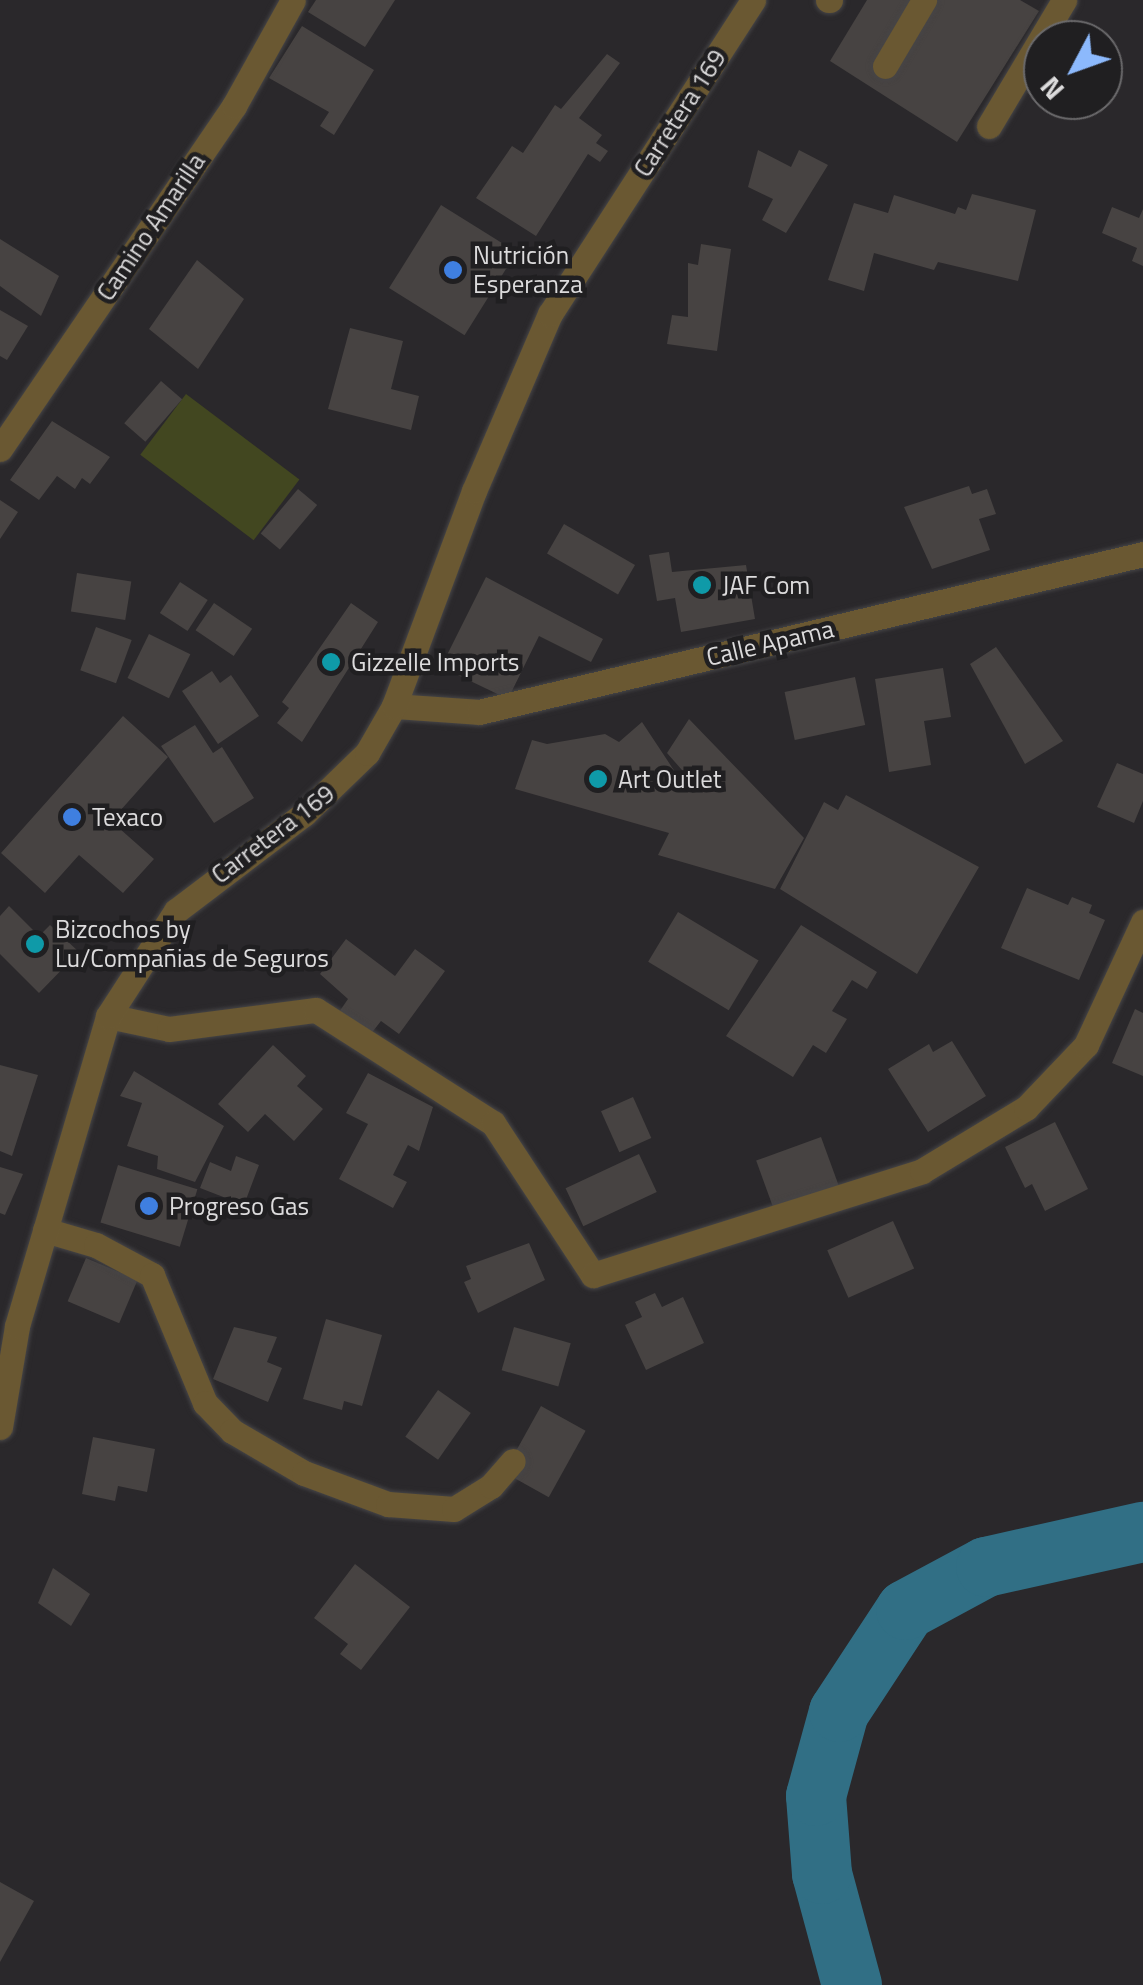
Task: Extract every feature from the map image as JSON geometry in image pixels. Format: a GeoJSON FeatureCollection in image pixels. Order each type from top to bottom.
{"type":"FeatureCollection","features":[{"type":"Feature","properties":{"kind":"street","name":"Camino Amarilla"},"geometry":{"type":"LineString","coordinates":[[0,449],[234,106],[293,0]]}},
{"type":"Feature","properties":{"kind":"street","name":"Carretera 169"},"geometry":{"type":"LineString","coordinates":[[0,1426],[17,1326],[108,1016],[176,911],[343,782],[394,706],[474,492],[550,314],[752,0]]}},
{"type":"Feature","properties":{"kind":"street"},"geometry":{"type":"LineString","coordinates":[[886,66],[924,0]]}},
{"type":"Feature","properties":{"kind":"street"},"geometry":{"type":"LineString","coordinates":[[988,126],[1052,4]]}},
{"type":"Feature","properties":{"kind":"street","name":"Calle Apama"},"geometry":{"type":"LineString","coordinates":[[394,706],[479,712],[1143,554]]}},
{"type":"Feature","properties":{"kind":"street"},"geometry":{"type":"LineString","coordinates":[[108,1016],[169,1029],[316,1010],[492,1123],[593,1275],[922,1171],[1026,1108],[1086,1044],[1143,922]]}},
{"type":"Feature","properties":{"kind":"street"},"geometry":{"type":"LineString","coordinates":[[45,1230],[110,1250],[152,1274],[205,1402],[232,1431],[304,1473],[388,1504],[454,1509],[491,1486],[513,1460]]}},
{"type":"Feature","properties":{"kind":"green space"},"geometry":{"type":"Polygon","coordinates":[[[186,394],[299,479],[254,540],[140,455],[186,394]]]}},
{"type":"Feature","properties":{"kind":"building"},"geometry":{"type":"Polygon","coordinates":[[[316,0],[395,0],[365,47],[308,12],[316,0]]]}},
{"type":"Feature","properties":{"kind":"building"},"geometry":{"type":"Polygon","coordinates":[[[867,0],[1020,0],[1039,11],[1033,20],[1023,20],[1023,37],[957,142],[830,61],[867,0]]]}},
{"type":"Feature","properties":{"kind":"building"},"geometry":{"type":"Polygon","coordinates":[[[302,26],[374,70],[334,135],[320,126],[329,112],[269,78],[302,26]]]}},
{"type":"Feature","properties":{"kind":"building"},"geometry":{"type":"Polygon","coordinates":[[[607,54],[620,63],[579,118],[602,135],[596,143],[608,151],[600,162],[588,154],[536,236],[476,198],[512,146],[523,153],[555,105],[561,109],[607,54]]]}},
{"type":"Feature","properties":{"kind":"building"},"geometry":{"type":"Polygon","coordinates":[[[758,150],[791,167],[799,150],[828,165],[786,233],[762,220],[773,199],[748,187],[758,150]]]}},
{"type":"Feature","properties":{"kind":"building"},"geometry":{"type":"Polygon","coordinates":[[[972,194],[1036,210],[1018,281],[938,262],[934,270],[874,253],[864,291],[828,280],[854,203],[888,213],[894,195],[955,214],[958,207],[966,210],[972,194]]]}},
{"type":"Feature","properties":{"kind":"building","name":"Nutrición Esperanza"},"geometry":{"type":"Polygon","coordinates":[[[441,205],[516,252],[465,335],[389,288],[441,205]]]}},
{"type":"Feature","properties":{"kind":"building"},"geometry":{"type":"Polygon","coordinates":[[[1112,207],[1139,218],[1143,209],[1143,266],[1132,261],[1137,248],[1102,233],[1112,207]]]}},
{"type":"Feature","properties":{"kind":"building"},"geometry":{"type":"Polygon","coordinates":[[[0,239],[59,276],[41,316],[0,286],[0,239]]]}},
{"type":"Feature","properties":{"kind":"building"},"geometry":{"type":"Polygon","coordinates":[[[701,244],[731,249],[717,351],[667,344],[672,315],[688,317],[688,263],[698,265],[701,244]]]}},
{"type":"Feature","properties":{"kind":"building"},"geometry":{"type":"Polygon","coordinates":[[[197,260],[244,299],[198,369],[149,329],[197,260]]]}},
{"type":"Feature","properties":{"kind":"building"},"geometry":{"type":"Polygon","coordinates":[[[0,310],[28,326],[7,360],[0,356],[0,310]]]}},
{"type":"Feature","properties":{"kind":"building"},"geometry":{"type":"Polygon","coordinates":[[[350,328],[403,341],[391,389],[419,396],[411,430],[328,409],[350,328]]]}},
{"type":"Feature","properties":{"kind":"building"},"geometry":{"type":"Polygon","coordinates":[[[161,381],[182,399],[145,442],[124,423],[161,381]]]}},
{"type":"Feature","properties":{"kind":"building"},"geometry":{"type":"Polygon","coordinates":[[[52,421],[110,457],[90,484],[82,478],[75,489],[57,476],[39,500],[10,480],[52,421]]]}},
{"type":"Feature","properties":{"kind":"building"},"geometry":{"type":"Polygon","coordinates":[[[969,486],[972,494],[987,489],[996,514],[979,519],[990,550],[932,569],[904,507],[969,486]]]}},
{"type":"Feature","properties":{"kind":"building"},"geometry":{"type":"Polygon","coordinates":[[[298,489],[317,505],[280,550],[261,533],[298,489]]]}},
{"type":"Feature","properties":{"kind":"building"},"geometry":{"type":"Polygon","coordinates":[[[0,500],[18,512],[0,539],[0,500]]]}},
{"type":"Feature","properties":{"kind":"building"},"geometry":{"type":"Polygon","coordinates":[[[564,524],[635,565],[618,594],[547,553],[564,524]]]}},
{"type":"Feature","properties":{"kind":"building","name":"JAF Com"},"geometry":{"type":"Polygon","coordinates":[[[669,552],[672,572],[746,565],[755,619],[681,632],[675,598],[657,601],[649,555],[669,552]]]}},
{"type":"Feature","properties":{"kind":"building"},"geometry":{"type":"Polygon","coordinates":[[[77,573],[131,582],[125,620],[71,612],[77,573]]]}},
{"type":"Feature","properties":{"kind":"building"},"geometry":{"type":"Polygon","coordinates":[[[486,577],[603,639],[591,662],[539,636],[508,699],[441,667],[486,577]]]}},
{"type":"Feature","properties":{"kind":"building"},"geometry":{"type":"Polygon","coordinates":[[[180,582],[208,600],[188,631],[160,613],[180,582]]]}},
{"type":"Feature","properties":{"kind":"building"},"geometry":{"type":"Polygon","coordinates":[[[214,603],[252,629],[234,656],[196,630],[214,603]]]}},
{"type":"Feature","properties":{"kind":"building","name":"Gizzelle Imports"},"geometry":{"type":"Polygon","coordinates":[[[351,603],[378,622],[302,742],[277,723],[289,708],[282,702],[351,603]]]}},
{"type":"Feature","properties":{"kind":"building"},"geometry":{"type":"Polygon","coordinates":[[[96,627],[132,640],[116,683],[80,670],[96,627]]]}},
{"type":"Feature","properties":{"kind":"building"},"geometry":{"type":"Polygon","coordinates":[[[149,634],[190,654],[169,698],[128,678],[149,634]]]}},
{"type":"Feature","properties":{"kind":"building"},"geometry":{"type":"Polygon","coordinates":[[[996,647],[1063,741],[1025,764],[970,664],[996,647]]]}},
{"type":"Feature","properties":{"kind":"building"},"geometry":{"type":"Polygon","coordinates":[[[943,668],[951,717],[924,721],[931,765],[889,772],[875,679],[943,668]]]}},
{"type":"Feature","properties":{"kind":"building"},"geometry":{"type":"Polygon","coordinates":[[[212,671],[220,683],[231,675],[259,716],[218,744],[182,691],[212,671]]]}},
{"type":"Feature","properties":{"kind":"building"},"geometry":{"type":"Polygon","coordinates":[[[855,677],[865,725],[795,740],[785,692],[855,677]]]}},
{"type":"Feature","properties":{"kind":"building"},"geometry":{"type":"Polygon","coordinates":[[[123,716],[168,757],[111,821],[154,859],[123,893],[79,855],[45,893],[1,853],[123,716]]]}},
{"type":"Feature","properties":{"kind":"building"},"geometry":{"type":"Polygon","coordinates":[[[689,719],[804,838],[775,889],[658,855],[669,833],[515,789],[532,740],[547,744],[605,734],[619,742],[642,722],[685,787],[689,778],[667,753],[689,719]]]}},
{"type":"Feature","properties":{"kind":"building"},"geometry":{"type":"Polygon","coordinates":[[[195,725],[213,753],[222,747],[254,798],[214,823],[161,746],[195,725]]]}},
{"type":"Feature","properties":{"kind":"building"},"geometry":{"type":"Polygon","coordinates":[[[1117,763],[1143,774],[1143,801],[1134,823],[1097,807],[1117,763]]]}},
{"type":"Feature","properties":{"kind":"building"},"geometry":{"type":"Polygon","coordinates":[[[846,795],[979,867],[917,974],[780,889],[824,802],[838,810],[846,795]]]}},
{"type":"Feature","properties":{"kind":"building"},"geometry":{"type":"Polygon","coordinates":[[[1027,888],[1068,905],[1072,897],[1092,905],[1089,913],[1105,920],[1079,980],[1001,948],[1027,888]]]}},
{"type":"Feature","properties":{"kind":"building","name":"Bizcochos by Lu/Compañias de Seguros"},"geometry":{"type":"Polygon","coordinates":[[[9,906],[39,936],[50,925],[79,952],[39,993],[0,954],[0,916],[9,906]]]}},
{"type":"Feature","properties":{"kind":"building"},"geometry":{"type":"Polygon","coordinates":[[[678,912],[759,960],[729,1010],[648,962],[678,912]]]}},
{"type":"Feature","properties":{"kind":"building"},"geometry":{"type":"Polygon","coordinates":[[[801,925],[877,972],[867,989],[852,980],[832,1011],[847,1019],[826,1053],[813,1045],[793,1077],[726,1036],[801,925]]]}},
{"type":"Feature","properties":{"kind":"building"},"geometry":{"type":"Polygon","coordinates":[[[346,939],[395,976],[415,949],[445,971],[399,1034],[381,1021],[370,1035],[339,1012],[348,999],[320,974],[346,939]]]}},
{"type":"Feature","properties":{"kind":"building"},"geometry":{"type":"Polygon","coordinates":[[[1135,1009],[1143,1013],[1143,1076],[1112,1063],[1135,1009]]]}},
{"type":"Feature","properties":{"kind":"building"},"geometry":{"type":"Polygon","coordinates":[[[952,1041],[986,1096],[928,1132],[888,1069],[929,1044],[933,1052],[952,1041]]]}},
{"type":"Feature","properties":{"kind":"building"},"geometry":{"type":"Polygon","coordinates":[[[273,1045],[306,1076],[297,1086],[323,1109],[294,1141],[265,1114],[248,1132],[218,1104],[273,1045]]]}},
{"type":"Feature","properties":{"kind":"building"},"geometry":{"type":"Polygon","coordinates":[[[0,1065],[38,1075],[12,1156],[0,1151],[0,1065]]]}},
{"type":"Feature","properties":{"kind":"building"},"geometry":{"type":"Polygon","coordinates":[[[134,1071],[224,1126],[195,1182],[157,1169],[158,1156],[127,1146],[142,1103],[120,1096],[134,1071]]]}},
{"type":"Feature","properties":{"kind":"building"},"geometry":{"type":"Polygon","coordinates":[[[368,1073],[433,1107],[419,1151],[408,1145],[393,1175],[407,1182],[393,1208],[339,1179],[368,1124],[346,1113],[368,1073]]]}},
{"type":"Feature","properties":{"kind":"building"},"geometry":{"type":"Polygon","coordinates":[[[633,1097],[651,1138],[619,1152],[601,1111],[633,1097]]]}},
{"type":"Feature","properties":{"kind":"building"},"geometry":{"type":"Polygon","coordinates":[[[1055,1122],[1088,1189],[1045,1211],[1032,1184],[1025,1188],[1005,1147],[1055,1122]]]}},
{"type":"Feature","properties":{"kind":"building"},"geometry":{"type":"Polygon","coordinates":[[[821,1137],[839,1187],[774,1210],[756,1161],[821,1137]]]}},
{"type":"Feature","properties":{"kind":"building"},"geometry":{"type":"Polygon","coordinates":[[[639,1154],[657,1192],[583,1226],[566,1188],[639,1154]]]}},
{"type":"Feature","properties":{"kind":"building"},"geometry":{"type":"Polygon","coordinates":[[[236,1156],[259,1165],[244,1205],[200,1188],[210,1162],[231,1171],[236,1156]]]}},
{"type":"Feature","properties":{"kind":"building","name":"Progreso Gas"},"geometry":{"type":"Polygon","coordinates":[[[118,1165],[197,1189],[180,1247],[100,1222],[118,1165]]]}},
{"type":"Feature","properties":{"kind":"building"},"geometry":{"type":"Polygon","coordinates":[[[0,1167],[23,1174],[5,1215],[0,1213],[0,1167]]]}},
{"type":"Feature","properties":{"kind":"building"},"geometry":{"type":"Polygon","coordinates":[[[893,1221],[914,1269],[848,1298],[827,1250],[893,1221]]]}},
{"type":"Feature","properties":{"kind":"building"},"geometry":{"type":"Polygon","coordinates":[[[529,1243],[545,1280],[478,1313],[464,1282],[471,1279],[466,1266],[529,1243]]]}},
{"type":"Feature","properties":{"kind":"building"},"geometry":{"type":"Polygon","coordinates":[[[86,1258],[138,1280],[119,1323],[68,1301],[86,1258]]]}},
{"type":"Feature","properties":{"kind":"building"},"geometry":{"type":"Polygon","coordinates":[[[655,1293],[662,1307],[683,1297],[704,1343],[646,1370],[625,1325],[642,1317],[635,1302],[655,1293]]]}},
{"type":"Feature","properties":{"kind":"building"},"geometry":{"type":"Polygon","coordinates":[[[326,1319],[382,1335],[362,1406],[344,1401],[342,1410],[303,1399],[326,1319]]]}},
{"type":"Feature","properties":{"kind":"building"},"geometry":{"type":"Polygon","coordinates":[[[234,1327],[277,1337],[267,1362],[282,1368],[268,1402],[213,1379],[234,1327]]]}},
{"type":"Feature","properties":{"kind":"building"},"geometry":{"type":"Polygon","coordinates":[[[514,1327],[571,1343],[558,1387],[502,1370],[514,1327]]]}},
{"type":"Feature","properties":{"kind":"building"},"geometry":{"type":"Polygon","coordinates":[[[438,1390],[471,1413],[438,1460],[405,1437],[438,1390]]]}},
{"type":"Feature","properties":{"kind":"building"},"geometry":{"type":"Polygon","coordinates":[[[541,1406],[586,1431],[549,1497],[504,1472],[541,1406]]]}},
{"type":"Feature","properties":{"kind":"building"},"geometry":{"type":"Polygon","coordinates":[[[93,1437],[155,1449],[147,1492],[118,1486],[115,1501],[82,1494],[93,1437]]]}},
{"type":"Feature","properties":{"kind":"building"},"geometry":{"type":"Polygon","coordinates":[[[355,1564],[410,1607],[361,1670],[340,1654],[348,1644],[314,1618],[355,1564]]]}},
{"type":"Feature","properties":{"kind":"building"},"geometry":{"type":"Polygon","coordinates":[[[53,1568],[90,1594],[71,1626],[38,1603],[53,1568]]]}},
{"type":"Feature","properties":{"kind":"building"},"geometry":{"type":"Polygon","coordinates":[[[0,1882],[34,1901],[0,1962],[0,1882]]]}},
{"type":"Feature","properties":{"kind":"waterway"},"geometry":{"type":"LineString","coordinates":[[852,1985],[822,1874],[816,1796],[839,1712],[906,1610],[986,1567],[1143,1532]]}},
{"type":"Feature","properties":{"kind":"place","name":"Nutrición Esperanza"},"geometry":{"type":"Point","coordinates":[453,270]}},
{"type":"Feature","properties":{"kind":"place","name":"JAF Com"},"geometry":{"type":"Point","coordinates":[702,585]}},
{"type":"Feature","properties":{"kind":"place","name":"Gizzelle Imports"},"geometry":{"type":"Point","coordinates":[331,662]}},
{"type":"Feature","properties":{"kind":"place","name":"Art Outlet"},"geometry":{"type":"Point","coordinates":[598,779]}},
{"type":"Feature","properties":{"kind":"place","name":"Texaco"},"geometry":{"type":"Point","coordinates":[72,817]}},
{"type":"Feature","properties":{"kind":"place","name":"Bizcochos by Lu/Compañias de Seguros"},"geometry":{"type":"Point","coordinates":[35,944]}},
{"type":"Feature","properties":{"kind":"place","name":"Progreso Gas"},"geometry":{"type":"Point","coordinates":[149,1206]}}]}
